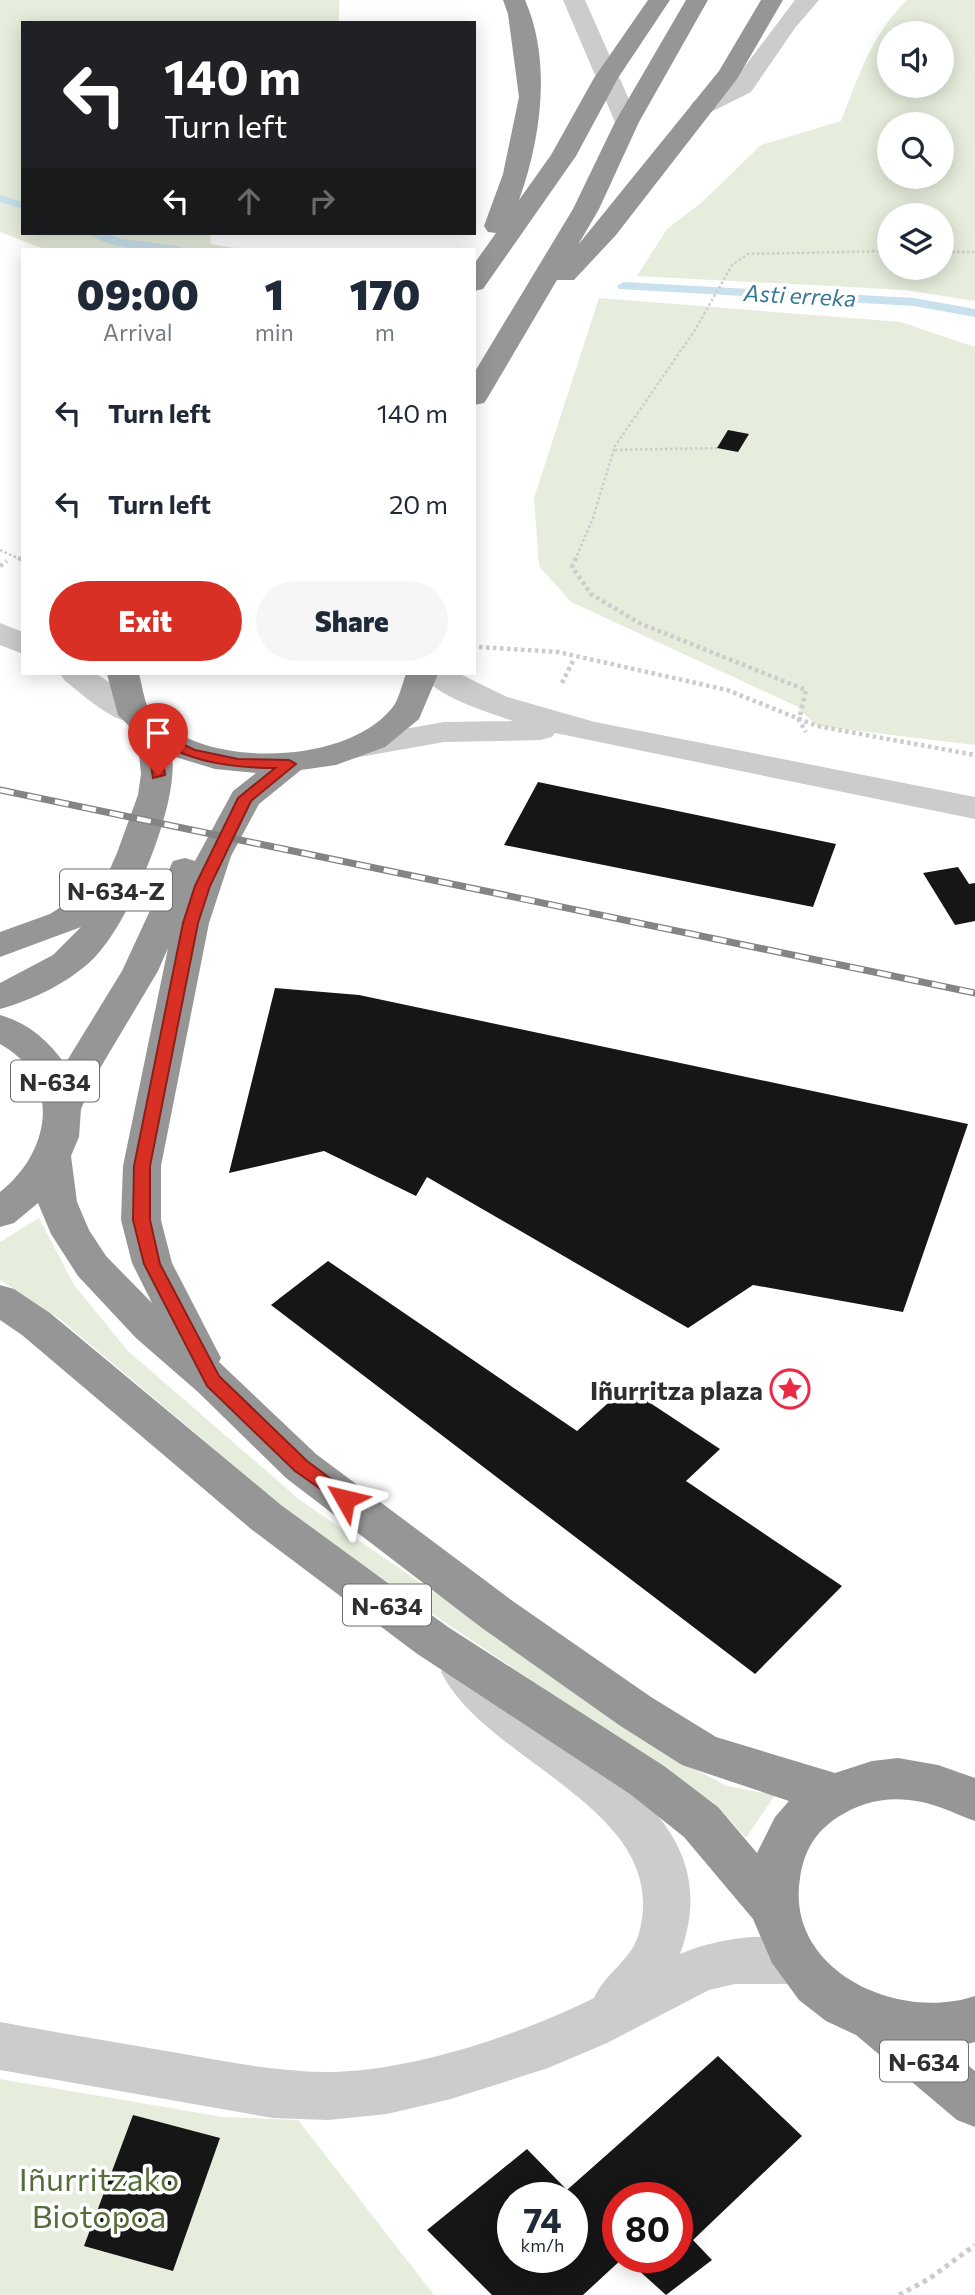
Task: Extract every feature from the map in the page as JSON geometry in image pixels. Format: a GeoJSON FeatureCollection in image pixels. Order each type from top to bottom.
{"type":"FeatureCollection","features":[{"type":"Feature","properties":{"kind":"highway"},"geometry":{"type":"LineString","coordinates":[[477,278],[516,174],[531,97],[520,14],[514,0]]}},
{"type":"Feature","properties":{"kind":"highway"},"geometry":{"type":"LineString","coordinates":[[477,278],[563,156],[606,78],[659,0]]}},
{"type":"Feature","properties":{"kind":"highway"},"geometry":{"type":"LineString","coordinates":[[476,394],[586,209],[627,122],[697,0]]}},
{"type":"Feature","properties":{"kind":"highway"},"geometry":{"type":"LineString","coordinates":[[518,324],[607,229],[729,74],[755,35],[772,0]]}},
{"type":"Feature","properties":{"kind":"highway"},"geometry":{"type":"LineString","coordinates":[[124,675],[123,692],[143,725],[190,753],[238,764],[289,764],[354,748],[380,735],[400,720],[414,702],[422,675]]}},
{"type":"Feature","properties":{"kind":"highway","name":"N-634-Z"},"geometry":{"type":"LineString","coordinates":[[0,997],[53,971],[82,948],[99,929],[155,795],[158,775],[143,725]]}},
{"type":"Feature","properties":{"kind":"highway"},"geometry":{"type":"LineString","coordinates":[[213,1381],[152,1264],[141,1220],[142,1166],[191,923],[214,856],[245,798],[289,764]]}},
{"type":"Feature","properties":{"kind":"highway","name":"N-634-Z"},"geometry":{"type":"LineString","coordinates":[[64,1107],[77,1075],[140,971],[178,883],[195,853],[245,798]]}},
{"type":"Feature","properties":{"kind":"highway"},"geometry":{"type":"LineString","coordinates":[[0,945],[63,922],[118,886]]}},
{"type":"Feature","properties":{"kind":"highway","name":"N-634"},"geometry":{"type":"LineString","coordinates":[[0,1027],[30,1046],[46,1065],[53,1074],[64,1107],[62,1132],[53,1158],[24,1196],[0,1213]]}},
{"type":"Feature","properties":{"kind":"highway","name":"N-634"},"geometry":{"type":"LineString","coordinates":[[53,1158],[57,1202],[71,1234],[92,1266],[150,1327],[213,1381],[301,1466],[498,1615],[635,1711],[699,1751],[735,1765],[834,1793]]}},
{"type":"Feature","properties":{"kind":"highway","name":"N-634"},"geometry":{"type":"LineString","coordinates":[[0,1300],[36,1324],[266,1517],[432,1640],[646,1780],[701,1822],[774,1907]]}},
{"type":"Feature","properties":{"kind":"highway","name":"N-634"},"geometry":{"type":"LineString","coordinates":[[975,1800],[954,1789],[913,1780],[873,1781],[834,1793],[811,1808],[793,1829],[780,1852],[773,1879],[774,1907],[781,1935],[796,1961],[817,1986],[844,2004],[874,2018],[919,2027],[965,2023],[975,2019]]}},
{"type":"Feature","properties":{"kind":"highway","name":"N-634"},"geometry":{"type":"LineString","coordinates":[[874,2018],[975,2103]]}},
{"type":"Feature","properties":{"kind":"street"},"geometry":{"type":"LineString","coordinates":[[574,0],[627,122]]}},
{"type":"Feature","properties":{"kind":"street"},"geometry":{"type":"LineString","coordinates":[[702,107],[741,88],[787,23],[808,0]]}},
{"type":"Feature","properties":{"kind":"street"},"geometry":{"type":"LineString","coordinates":[[0,613],[21,616]]}},
{"type":"Feature","properties":{"kind":"street"},"geometry":{"type":"LineString","coordinates":[[0,632],[21,644]]}},
{"type":"Feature","properties":{"kind":"street"},"geometry":{"type":"LineString","coordinates":[[77,675],[143,725]]}},
{"type":"Feature","properties":{"kind":"street"},"geometry":{"type":"LineString","coordinates":[[439,675],[457,687],[508,708],[617,736],[975,808]]}},
{"type":"Feature","properties":{"kind":"street"},"geometry":{"type":"LineString","coordinates":[[354,748],[444,732],[488,729],[617,736]]}},
{"type":"Feature","properties":{"kind":"street"},"geometry":{"type":"LineString","coordinates":[[781,769],[848,803],[975,829]]}},
{"type":"Feature","properties":{"kind":"street"},"geometry":{"type":"LineString","coordinates":[[432,1640],[523,1731],[580,1771],[622,1808],[648,1840],[662,1875],[670,1914],[664,1936],[652,1963],[630,1993],[589,2026]]}},
{"type":"Feature","properties":{"kind":"street"},"geometry":{"type":"LineString","coordinates":[[0,2046],[273,2094],[328,2095],[387,2090],[451,2075],[530,2051],[589,2026],[700,1969],[735,1961],[796,1961]]}},
{"type":"Feature","properties":{"kind":"path"},"geometry":{"type":"LineString","coordinates":[[810,739],[799,720],[806,690],[639,623],[591,594],[572,567],[593,518],[614,450],[713,301],[732,265],[748,254],[877,251]]}},
{"type":"Feature","properties":{"kind":"path"},"geometry":{"type":"LineString","coordinates":[[954,252],[975,252]]}},
{"type":"Feature","properties":{"kind":"path"},"geometry":{"type":"LineString","coordinates":[[614,450],[662,452],[717,448]]}},
{"type":"Feature","properties":{"kind":"path"},"geometry":{"type":"LineString","coordinates":[[0,550],[21,559]]}},
{"type":"Feature","properties":{"kind":"path"},"geometry":{"type":"LineString","coordinates":[[0,566],[7,561]]}},
{"type":"Feature","properties":{"kind":"path"},"geometry":{"type":"LineString","coordinates":[[476,647],[558,652],[727,691],[817,726],[975,755]]}},
{"type":"Feature","properties":{"kind":"path"},"geometry":{"type":"LineString","coordinates":[[558,694],[573,661]]}},
{"type":"Feature","properties":{"kind":"path"},"geometry":{"type":"LineString","coordinates":[[900,2295],[929,2279],[975,2245]]}},
{"type":"Feature","properties":{"kind":"green space"},"geometry":{"type":"Polygon","coordinates":[[[0,0],[339,0],[339,21],[21,21],[21,235],[210,235],[211,244],[235,248],[42,248],[0,232],[0,0]]]}},
{"type":"Feature","properties":{"kind":"green space"},"geometry":{"type":"Polygon","coordinates":[[[907,0],[975,0],[975,301],[905,290],[637,276],[667,229],[701,203],[761,145],[841,121],[877,38],[877,98],[954,98],[954,21],[889,21],[907,0]]]}},
{"type":"Feature","properties":{"kind":"green space"},"geometry":{"type":"Polygon","coordinates":[[[599,298],[901,322],[975,347],[975,745],[817,726],[796,706],[571,602],[539,566],[534,498],[599,298]]]}},
{"type":"Feature","properties":{"kind":"green space"},"geometry":{"type":"Polygon","coordinates":[[[39,1218],[74,1285],[128,1351],[300,1500],[681,1762],[727,1786],[775,1795],[746,1838],[714,1803],[321,1539],[60,1319],[0,1280],[0,1242],[39,1218]]]}},
{"type":"Feature","properties":{"kind":"green space","name":"Iñurritzako Biotopoa"},"geometry":{"type":"Polygon","coordinates":[[[0,2079],[223,2117],[298,2120],[434,2295],[0,2295],[0,2079]]]}},
{"type":"Feature","properties":{"kind":"building"},"geometry":{"type":"Polygon","coordinates":[[[728,430],[749,434],[738,452],[717,448],[728,430]]]}},
{"type":"Feature","properties":{"kind":"building"},"geometry":{"type":"Polygon","coordinates":[[[538,782],[836,844],[813,907],[504,845],[538,782]]]}},
{"type":"Feature","properties":{"kind":"building"},"geometry":{"type":"Polygon","coordinates":[[[958,867],[969,884],[975,883],[975,921],[955,925],[923,873],[958,867]]]}},
{"type":"Feature","properties":{"kind":"building"},"geometry":{"type":"Polygon","coordinates":[[[275,988],[359,995],[968,1124],[903,1312],[753,1285],[688,1328],[427,1177],[416,1196],[324,1151],[229,1173],[275,988]]]}},
{"type":"Feature","properties":{"kind":"building"},"geometry":{"type":"Polygon","coordinates":[[[328,1261],[577,1431],[626,1387],[720,1449],[686,1481],[842,1586],[755,1674],[271,1305],[328,1261]]]}},
{"type":"Feature","properties":{"kind":"building"},"geometry":{"type":"Polygon","coordinates":[[[718,2056],[802,2136],[693,2240],[693,2182],[602,2182],[602,2273],[607,2273],[583,2295],[492,2295],[427,2230],[527,2149],[559,2182],[497,2182],[497,2273],[588,2273],[588,2182],[576,2182],[718,2056]]]}},
{"type":"Feature","properties":{"kind":"building"},"geometry":{"type":"Polygon","coordinates":[[[133,2115],[220,2138],[173,2271],[84,2246],[133,2115]]]}},
{"type":"Feature","properties":{"kind":"building"},"geometry":{"type":"Polygon","coordinates":[[[693,2240],[712,2260],[666,2295],[642,2273],[693,2273],[693,2240]]]}},
{"type":"Feature","properties":{"kind":"waterway","name":"Asti erreka"},"geometry":{"type":"LineString","coordinates":[[0,198],[21,205]]}},
{"type":"Feature","properties":{"kind":"waterway","name":"Asti erreka"},"geometry":{"type":"LineString","coordinates":[[101,235],[120,242],[164,248]]}},
{"type":"Feature","properties":{"kind":"waterway","name":"Asti erreka"},"geometry":{"type":"LineString","coordinates":[[623,286],[914,302],[975,313]]}},
{"type":"Feature","properties":{"kind":"railway"},"geometry":{"type":"LineString","coordinates":[[0,790],[975,993]]}},
{"type":"Feature","properties":{"kind":"place","name":"Iñurritza plaza"},"geometry":{"type":"Point","coordinates":[790,1389]}},
{"type":"Feature","properties":{"kind":"route"},"geometry":{"type":"LineString","coordinates":[[158,775],[153,734],[190,753],[238,764],[289,764],[245,798],[214,856],[202,886],[191,923],[142,1166],[141,1220],[152,1264],[174,1311],[213,1381],[301,1466],[345,1499]]}}]}
